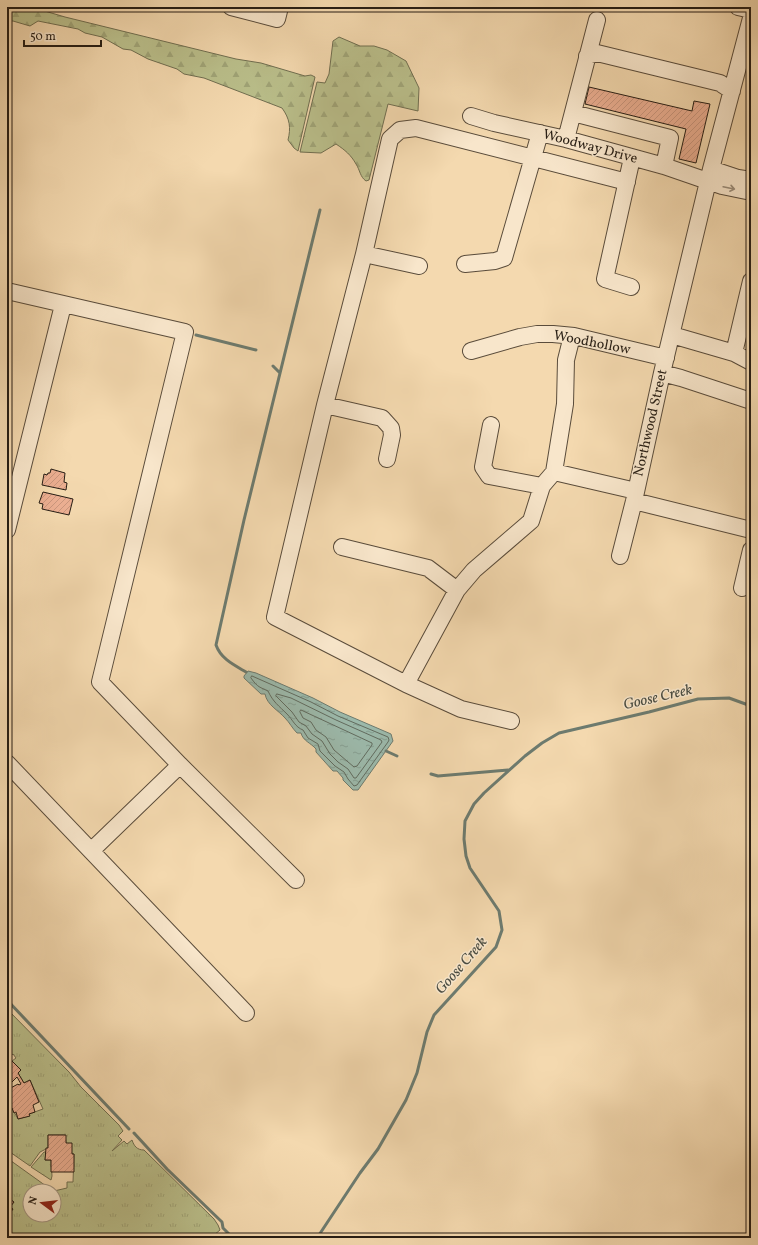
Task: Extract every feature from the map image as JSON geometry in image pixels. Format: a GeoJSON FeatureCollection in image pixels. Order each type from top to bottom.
{"type":"FeatureCollection","features":[{"type":"Feature","properties":{"kind":"street"},"geometry":{"type":"LineString","coordinates":[[231,7],[278,19],[280,7]]}},
{"type":"Feature","properties":{"kind":"street"},"geometry":{"type":"LineString","coordinates":[[738,7],[751,10]]}},
{"type":"Feature","properties":{"kind":"street","name":"Northwood Street"},"geometry":{"type":"LineString","coordinates":[[554,472],[635,496],[664,366],[710,175],[751,18]]}},
{"type":"Feature","properties":{"kind":"street"},"geometry":{"type":"LineString","coordinates":[[566,139],[597,20]]}},
{"type":"Feature","properties":{"kind":"street"},"geometry":{"type":"LineString","coordinates":[[587,56],[597,53],[720,83],[732,92]]}},
{"type":"Feature","properties":{"kind":"street"},"geometry":{"type":"LineString","coordinates":[[573,113],[670,138],[664,166]]}},
{"type":"Feature","properties":{"kind":"street","name":"Woodway Drive"},"geometry":{"type":"LineString","coordinates":[[471,116],[494,123],[566,139],[664,166],[710,175]]}},
{"type":"Feature","properties":{"kind":"street"},"geometry":{"type":"LineString","coordinates":[[511,721],[462,709],[406,684],[275,617],[325,405],[364,254],[390,139],[400,130],[416,128],[627,182]]}},
{"type":"Feature","properties":{"kind":"street"},"geometry":{"type":"LineString","coordinates":[[465,264],[495,261],[504,258],[540,133]]}},
{"type":"Feature","properties":{"kind":"street"},"geometry":{"type":"LineString","coordinates":[[631,287],[605,279],[632,158]]}},
{"type":"Feature","properties":{"kind":"street"},"geometry":{"type":"LineString","coordinates":[[710,175],[751,180]]}},
{"type":"Feature","properties":{"kind":"street"},"geometry":{"type":"LineString","coordinates":[[710,175],[722,186],[751,192]]}},
{"type":"Feature","properties":{"kind":"street"},"geometry":{"type":"LineString","coordinates":[[364,254],[419,266]]}},
{"type":"Feature","properties":{"kind":"street"},"geometry":{"type":"LineString","coordinates":[[734,353],[751,282]]}},
{"type":"Feature","properties":{"kind":"street"},"geometry":{"type":"LineString","coordinates":[[7,291],[185,332],[100,682],[180,765],[296,880]]}},
{"type":"Feature","properties":{"kind":"street"},"geometry":{"type":"LineString","coordinates":[[7,530],[63,305]]}},
{"type":"Feature","properties":{"kind":"street","name":"Woodhollow"},"geometry":{"type":"LineString","coordinates":[[471,351],[520,337],[537,334],[572,336],[664,366],[681,378],[751,401]]}},
{"type":"Feature","properties":{"kind":"street"},"geometry":{"type":"LineString","coordinates":[[672,335],[734,353],[751,362]]}},
{"type":"Feature","properties":{"kind":"street"},"geometry":{"type":"LineString","coordinates":[[406,684],[457,590],[474,570],[531,520],[542,486],[554,472],[566,404],[566,360],[572,336]]}},
{"type":"Feature","properties":{"kind":"street"},"geometry":{"type":"LineString","coordinates":[[325,405],[382,418],[392,428],[392,435],[386,459]]}},
{"type":"Feature","properties":{"kind":"street"},"geometry":{"type":"LineString","coordinates":[[491,425],[483,467],[489,476],[542,486]]}},
{"type":"Feature","properties":{"kind":"street"},"geometry":{"type":"LineString","coordinates":[[620,556],[635,496],[751,530]]}},
{"type":"Feature","properties":{"kind":"street"},"geometry":{"type":"LineString","coordinates":[[342,547],[428,568],[457,590]]}},
{"type":"Feature","properties":{"kind":"street"},"geometry":{"type":"LineString","coordinates":[[742,588],[751,550]]}},
{"type":"Feature","properties":{"kind":"street"},"geometry":{"type":"LineString","coordinates":[[7,763],[246,1014]]}},
{"type":"Feature","properties":{"kind":"street"},"geometry":{"type":"LineString","coordinates":[[91,851],[180,765]]}},
{"type":"Feature","properties":{"kind":"green space"},"geometry":{"type":"Polygon","coordinates":[[[7,7],[31,7],[65,17],[236,59],[261,63],[305,76],[311,75],[315,77],[298,151],[288,140],[289,124],[287,116],[282,108],[204,78],[184,74],[177,69],[148,59],[131,50],[123,49],[102,37],[85,33],[78,29],[38,21],[30,26],[13,21],[7,21],[7,7]]]}},
{"type":"Feature","properties":{"kind":"green space"},"geometry":{"type":"Polygon","coordinates":[[[339,37],[360,46],[374,46],[387,50],[406,61],[419,88],[418,111],[388,104],[369,180],[366,181],[362,178],[352,158],[336,144],[321,153],[300,152],[317,82],[325,83],[329,74],[333,41],[339,37]]]}},
{"type":"Feature","properties":{"kind":"green space"},"geometry":{"type":"Polygon","coordinates":[[[7,1009],[119,1125],[123,1131],[118,1136],[122,1140],[112,1151],[124,1141],[127,1144],[132,1140],[136,1147],[144,1150],[214,1219],[220,1230],[214,1235],[217,1238],[7,1238],[7,1217],[13,1209],[10,1207],[14,1202],[7,1197],[7,1158],[42,1183],[22,1183],[22,1223],[62,1223],[62,1189],[67,1188],[67,1182],[73,1182],[74,1154],[72,1154],[66,1143],[65,1135],[48,1135],[48,1148],[40,1152],[30,1166],[7,1150],[7,1108],[10,1106],[12,1108],[18,1119],[29,1116],[29,1114],[43,1109],[30,1080],[24,1083],[18,1073],[21,1070],[12,1061],[16,1058],[13,1054],[8,1058],[11,1061],[7,1064],[7,1009]]]}},
{"type":"Feature","properties":{"kind":"green space"},"geometry":{"type":"Polygon","coordinates":[[[44,1152],[46,1152],[45,1160],[51,1160],[51,1180],[31,1167],[44,1152]]]}},
{"type":"Feature","properties":{"kind":"water"},"geometry":{"type":"Polygon","coordinates":[[[248,671],[256,673],[313,698],[340,712],[391,734],[393,741],[358,790],[353,790],[343,780],[337,771],[333,771],[316,752],[316,749],[303,738],[301,733],[297,733],[287,720],[270,704],[265,694],[261,694],[244,678],[248,671]]]}},
{"type":"Feature","properties":{"kind":"building"},"geometry":{"type":"Polygon","coordinates":[[[589,87],[692,111],[694,101],[710,104],[696,163],[679,159],[686,129],[585,104],[589,87]]]}},
{"type":"Feature","properties":{"kind":"building"},"geometry":{"type":"Polygon","coordinates":[[[51,469],[65,473],[64,482],[67,483],[66,490],[42,485],[44,474],[47,475],[50,473],[51,469]]]}},
{"type":"Feature","properties":{"kind":"building"},"geometry":{"type":"Polygon","coordinates":[[[43,492],[73,499],[69,515],[42,509],[43,504],[39,503],[43,492]]]}},
{"type":"Feature","properties":{"kind":"building"},"geometry":{"type":"Polygon","coordinates":[[[11,1060],[21,1070],[18,1073],[24,1083],[30,1080],[39,1102],[33,1105],[35,1112],[29,1114],[30,1116],[18,1119],[16,1112],[14,1113],[12,1108],[11,1109],[7,1093],[7,1090],[21,1084],[17,1077],[11,1083],[7,1078],[7,1064],[11,1060]]]}},
{"type":"Feature","properties":{"kind":"building"},"geometry":{"type":"Polygon","coordinates":[[[48,1135],[66,1135],[66,1143],[72,1143],[72,1154],[74,1154],[74,1172],[51,1172],[51,1160],[45,1160],[46,1148],[48,1148],[48,1135]]]}},
{"type":"Feature","properties":{"kind":"building"},"geometry":{"type":"Polygon","coordinates":[[[7,1197],[14,1202],[10,1207],[13,1209],[7,1217],[7,1197]]]}},
{"type":"Feature","properties":{"kind":"waterway"},"geometry":{"type":"LineString","coordinates":[[246,672],[225,658],[218,650],[216,645],[244,520],[320,210]]}},
{"type":"Feature","properties":{"kind":"waterway"},"geometry":{"type":"LineString","coordinates":[[196,335],[256,350]]}},
{"type":"Feature","properties":{"kind":"waterway"},"geometry":{"type":"LineString","coordinates":[[273,366],[280,373]]}},
{"type":"Feature","properties":{"kind":"waterway","name":"Goose Creek"},"geometry":{"type":"LineString","coordinates":[[317,1238],[360,1173],[378,1149],[406,1100],[417,1073],[427,1032],[434,1015],[496,947],[502,930],[499,911],[470,868],[466,856],[464,839],[465,821],[474,804],[525,756],[542,743],[559,733],[698,699],[729,698],[751,706]]}},
{"type":"Feature","properties":{"kind":"waterway"},"geometry":{"type":"LineString","coordinates":[[386,751],[397,756]]}},
{"type":"Feature","properties":{"kind":"waterway"},"geometry":{"type":"LineString","coordinates":[[431,774],[438,776],[508,770]]}},
{"type":"Feature","properties":{"kind":"waterway"},"geometry":{"type":"LineString","coordinates":[[7,1000],[129,1129]]}},
{"type":"Feature","properties":{"kind":"waterway"},"geometry":{"type":"LineString","coordinates":[[134,1133],[167,1169],[222,1222],[223,1228],[233,1238]]}}]}
